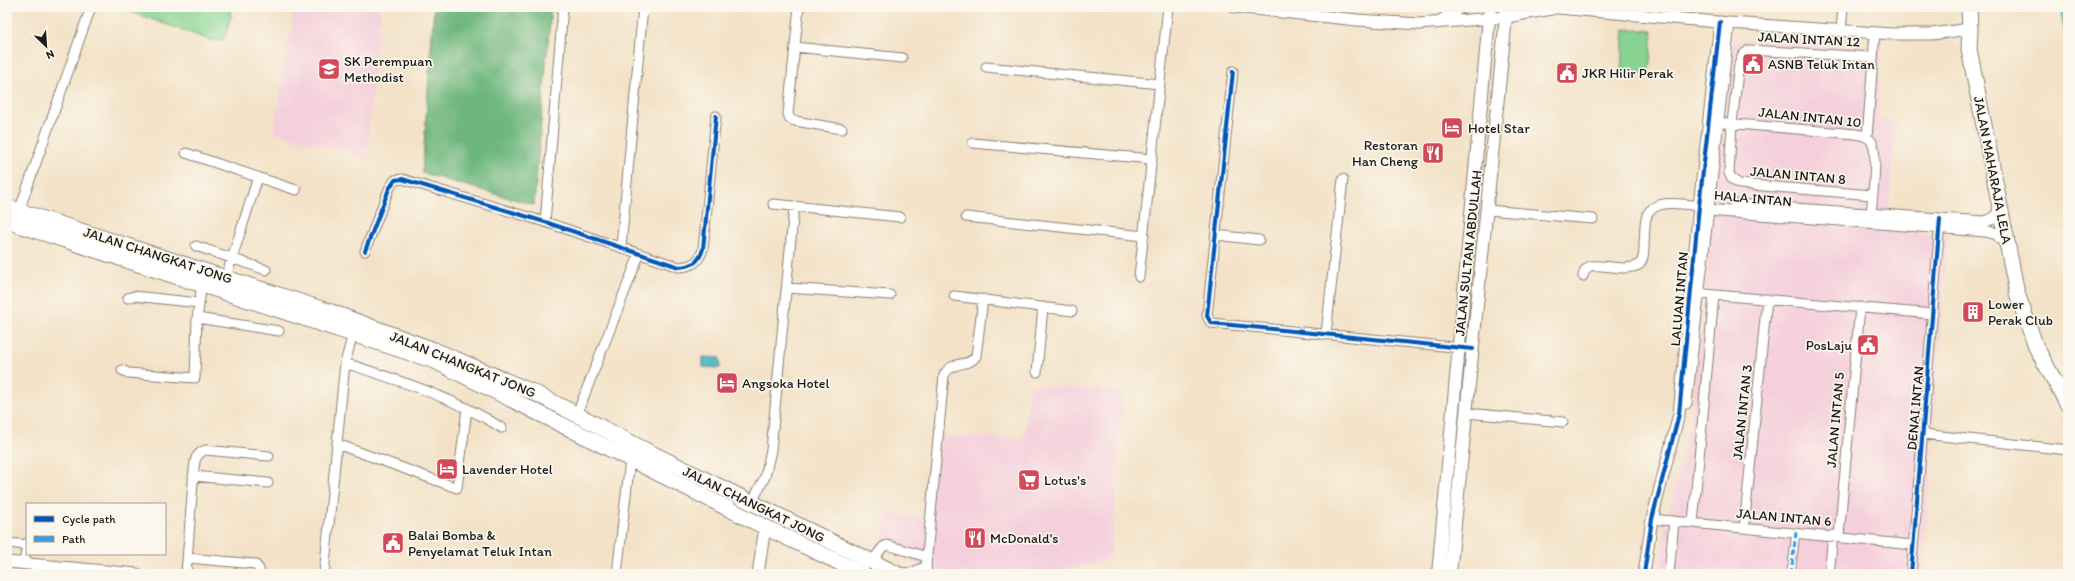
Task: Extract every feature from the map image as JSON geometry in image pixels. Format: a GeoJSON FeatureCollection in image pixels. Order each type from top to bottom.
{"type":"FeatureCollection","features":[{"type":"Feature","properties":{"kind":"highway","name":"JALAN MAHARAJA LELA"},"geometry":{"type":"LineString","coordinates":[[1969,7],[1969,48],[2017,293],[2036,347],[2068,405]]}},
{"type":"Feature","properties":{"kind":"highway","name":"JALAN MAHARAJA LELA"},"geometry":{"type":"LineString","coordinates":[[1970,29],[1977,47],[2013,227],[2024,292],[2024,311]]}},
{"type":"Feature","properties":{"kind":"highway","name":"JALAN CHANGKAT JONG"},"geometry":{"type":"LineString","coordinates":[[13,209],[226,278],[355,327],[435,361],[630,460],[836,561],[895,573]]}},
{"type":"Feature","properties":{"kind":"highway","name":"JALAN CHANGKAT JONG"},"geometry":{"type":"LineString","coordinates":[[7,221],[202,284],[434,350],[537,394],[641,448],[752,502],[809,531],[867,568]]}},
{"type":"Feature","properties":{"kind":"highway"},"geometry":{"type":"LineString","coordinates":[[537,394],[537,404],[563,425]]}},
{"type":"Feature","properties":{"kind":"highway"},"geometry":{"type":"LineString","coordinates":[[809,531],[833,550],[836,561]]}},
{"type":"Feature","properties":{"kind":"main road","name":"JALAN SULTAN ABDULLAH"},"geometry":{"type":"LineString","coordinates":[[1450,574],[1507,12]]}},
{"type":"Feature","properties":{"kind":"main road","name":"JALAN SULTAN ABDULLAH"},"geometry":{"type":"LineString","coordinates":[[1438,574],[1490,13]]}},
{"type":"Feature","properties":{"kind":"street"},"geometry":{"type":"LineString","coordinates":[[13,209],[91,7]]}},
{"type":"Feature","properties":{"kind":"street"},"geometry":{"type":"LineString","coordinates":[[546,222],[563,7]]}},
{"type":"Feature","properties":{"kind":"street"},"geometry":{"type":"LineString","coordinates":[[621,247],[643,7]]}},
{"type":"Feature","properties":{"kind":"street"},"geometry":{"type":"LineString","coordinates":[[799,7],[788,114],[790,119],[795,121],[842,129]]}},
{"type":"Feature","properties":{"kind":"street"},"geometry":{"type":"LineString","coordinates":[[1140,277],[1168,7]]}},
{"type":"Feature","properties":{"kind":"street"},"geometry":{"type":"LineString","coordinates":[[1234,7],[1357,20],[1402,23],[1437,23],[1490,13],[1550,8],[1589,9],[1725,22],[1875,33],[1919,34],[1970,29]]}},
{"type":"Feature","properties":{"kind":"street"},"geometry":{"type":"LineString","coordinates":[[1437,23],[1460,7]]}},
{"type":"Feature","properties":{"kind":"street"},"geometry":{"type":"LineString","coordinates":[[1841,31],[1843,7]]}},
{"type":"Feature","properties":{"kind":"street","name":"LALUAN INTAN"},"geometry":{"type":"LineString","coordinates":[[1644,574],[1679,414],[1695,293],[1725,22]]}},
{"type":"Feature","properties":{"kind":"street"},"geometry":{"type":"LineString","coordinates":[[1867,138],[1875,33]]}},
{"type":"Feature","properties":{"kind":"street"},"geometry":{"type":"LineString","coordinates":[[795,47],[902,58]]}},
{"type":"Feature","properties":{"kind":"street","name":"JALAN INTAN 12"},"geometry":{"type":"LineString","coordinates":[[1732,123],[1739,64],[1743,55],[1749,50],[1872,57]]}},
{"type":"Feature","properties":{"kind":"street"},"geometry":{"type":"LineString","coordinates":[[986,66],[1160,84]]}},
{"type":"Feature","properties":{"kind":"street"},"geometry":{"type":"LineString","coordinates":[[1233,71],[1207,316],[1208,320],[1211,323],[1473,349]]}},
{"type":"Feature","properties":{"kind":"street"},"geometry":{"type":"LineString","coordinates":[[365,251],[389,188],[395,180],[402,179],[546,222],[679,267],[691,266],[699,259],[702,248],[716,116]]}},
{"type":"Feature","properties":{"kind":"street","name":"JALAN INTAN 10"},"geometry":{"type":"LineString","coordinates":[[1713,122],[1856,134],[1867,138],[1872,142],[1875,153],[1871,218]]}},
{"type":"Feature","properties":{"kind":"street","name":"JALAN INTAN 8"},"geometry":{"type":"LineString","coordinates":[[1732,123],[1729,173],[1732,179],[1739,184],[1872,195]]}},
{"type":"Feature","properties":{"kind":"street"},"geometry":{"type":"LineString","coordinates":[[973,143],[1152,160]]}},
{"type":"Feature","properties":{"kind":"street"},"geometry":{"type":"LineString","coordinates":[[186,153],[296,190]]}},
{"type":"Feature","properties":{"kind":"street"},"geometry":{"type":"LineString","coordinates":[[226,278],[258,177]]}},
{"type":"Feature","properties":{"kind":"street"},"geometry":{"type":"LineString","coordinates":[[1326,334],[1343,179]]}},
{"type":"Feature","properties":{"kind":"street"},"geometry":{"type":"LineString","coordinates":[[773,204],[900,217]]}},
{"type":"Feature","properties":{"kind":"street"},"geometry":{"type":"LineString","coordinates":[[1583,276],[1585,270],[1590,266],[1627,268],[1639,265],[1644,253],[1646,218],[1649,211],[1654,207],[1672,204],[1704,206]]}},
{"type":"Feature","properties":{"kind":"street","name":"HALA INTAN"},"geometry":{"type":"LineString","coordinates":[[1704,206],[1940,224],[1992,232],[2000,237],[2008,248]]}},
{"type":"Feature","properties":{"kind":"street"},"geometry":{"type":"LineString","coordinates":[[752,502],[765,478],[769,463],[794,207]]}},
{"type":"Feature","properties":{"kind":"street"},"geometry":{"type":"LineString","coordinates":[[1488,210],[1593,219]]}},
{"type":"Feature","properties":{"kind":"street","name":"HALA INTAN"},"geometry":{"type":"LineString","coordinates":[[1940,224],[1984,222],[1994,218],[2000,210]]}},
{"type":"Feature","properties":{"kind":"street"},"geometry":{"type":"LineString","coordinates":[[966,217],[1144,236]]}},
{"type":"Feature","properties":{"kind":"street","name":"DENAI INTAN"},"geometry":{"type":"LineString","coordinates":[[1911,574],[1940,224]]}},
{"type":"Feature","properties":{"kind":"street"},"geometry":{"type":"LineString","coordinates":[[1216,235],[1259,240]]}},
{"type":"Feature","properties":{"kind":"street"},"geometry":{"type":"LineString","coordinates":[[196,246],[266,270]]}},
{"type":"Feature","properties":{"kind":"street"},"geometry":{"type":"LineString","coordinates":[[577,414],[639,254]]}},
{"type":"Feature","properties":{"kind":"street"},"geometry":{"type":"LineString","coordinates":[[122,370],[128,373],[195,378],[197,318],[202,284]]}},
{"type":"Feature","properties":{"kind":"street"},"geometry":{"type":"LineString","coordinates":[[787,288],[890,295]]}},
{"type":"Feature","properties":{"kind":"street"},"geometry":{"type":"LineString","coordinates":[[1695,293],[1933,314]]}},
{"type":"Feature","properties":{"kind":"street"},"geometry":{"type":"LineString","coordinates":[[1693,523],[1714,295]]}},
{"type":"Feature","properties":{"kind":"street"},"geometry":{"type":"LineString","coordinates":[[128,298],[134,296],[199,304]]}},
{"type":"Feature","properties":{"kind":"street"},"geometry":{"type":"LineString","coordinates":[[954,296],[1072,311]]}},
{"type":"Feature","properties":{"kind":"street"},"geometry":{"type":"LineString","coordinates":[[927,565],[944,375],[952,365],[970,361],[976,356],[982,299]]}},
{"type":"Feature","properties":{"kind":"street","name":"JALAN INTAN 3"},"geometry":{"type":"LineString","coordinates":[[1744,528],[1768,299]]}},
{"type":"Feature","properties":{"kind":"street"},"geometry":{"type":"LineString","coordinates":[[1037,372],[1043,307]]}},
{"type":"Feature","properties":{"kind":"street","name":"JALAN INTAN 5"},"geometry":{"type":"LineString","coordinates":[[1829,574],[1836,536],[1860,307]]}},
{"type":"Feature","properties":{"kind":"street"},"geometry":{"type":"LineString","coordinates":[[197,318],[279,331]]}},
{"type":"Feature","properties":{"kind":"street"},"geometry":{"type":"LineString","coordinates":[[324,574],[345,363],[355,327]]}},
{"type":"Feature","properties":{"kind":"street"},"geometry":{"type":"LineString","coordinates":[[345,363],[423,388],[467,408],[502,428]]}},
{"type":"Feature","properties":{"kind":"street"},"geometry":{"type":"LineString","coordinates":[[337,444],[457,488],[467,408]]}},
{"type":"Feature","properties":{"kind":"street"},"geometry":{"type":"LineString","coordinates":[[1467,413],[1563,422]]}},
{"type":"Feature","properties":{"kind":"street"},"geometry":{"type":"LineString","coordinates":[[1923,434],[2068,450]]}},
{"type":"Feature","properties":{"kind":"street"},"geometry":{"type":"LineString","coordinates":[[186,574],[193,476],[196,458],[199,453],[205,450],[269,456]]}},
{"type":"Feature","properties":{"kind":"street"},"geometry":{"type":"LineString","coordinates":[[617,574],[630,460]]}},
{"type":"Feature","properties":{"kind":"street"},"geometry":{"type":"LineString","coordinates":[[193,476],[268,483]]}},
{"type":"Feature","properties":{"kind":"street","name":"LALUAN INTAN"},"geometry":{"type":"LineString","coordinates":[[1651,574],[1655,520]]}},
{"type":"Feature","properties":{"kind":"street","name":"JALAN INTAN 6"},"geometry":{"type":"LineString","coordinates":[[1655,520],[1796,532],[1913,545]]}},
{"type":"Feature","properties":{"kind":"street"},"geometry":{"type":"LineString","coordinates":[[1669,574],[1674,521]]}},
{"type":"Feature","properties":{"kind":"street"},"geometry":{"type":"LineString","coordinates":[[758,574],[765,527]]}},
{"type":"Feature","properties":{"kind":"street"},"geometry":{"type":"LineString","coordinates":[[1791,574],[1796,532]]}},
{"type":"Feature","properties":{"kind":"street"},"geometry":{"type":"LineString","coordinates":[[7,543],[26,544]]}},
{"type":"Feature","properties":{"kind":"street"},"geometry":{"type":"LineString","coordinates":[[867,568],[883,547],[887,545],[927,565]]}},
{"type":"Feature","properties":{"kind":"street"},"geometry":{"type":"LineString","coordinates":[[24,564],[26,551]]}},
{"type":"Feature","properties":{"kind":"street"},"geometry":{"type":"LineString","coordinates":[[188,558],[255,564],[259,569],[259,574]]}},
{"type":"Feature","properties":{"kind":"street"},"geometry":{"type":"LineString","coordinates":[[7,562],[137,574]]}},
{"type":"Feature","properties":{"kind":"street"},"geometry":{"type":"LineString","coordinates":[[895,573],[907,574],[927,565]]}},
{"type":"Feature","properties":{"kind":"shaded area","name":"SK Perempuan Methodist"},"geometry":{"type":"Polygon","coordinates":[[[295,7],[381,7],[366,158],[273,132],[295,7]]]}},
{"type":"Feature","properties":{"kind":"shaded area"},"geometry":{"type":"Polygon","coordinates":[[[1732,40],[1881,48],[1876,119],[1896,122],[1887,231],[1947,236],[1923,574],[1660,574],[1664,533],[1691,419],[1732,40]]]}},
{"type":"Feature","properties":{"kind":"shaded area"},"geometry":{"type":"Polygon","coordinates":[[[1030,385],[1123,391],[1111,558],[1052,574],[933,574],[882,545],[888,510],[927,521],[938,436],[1024,438],[1030,385]]]}},
{"type":"Feature","properties":{"kind":"green space"},"geometry":{"type":"Polygon","coordinates":[[[117,7],[230,7],[231,17],[225,37],[220,41],[210,40],[117,7]]]}},
{"type":"Feature","properties":{"kind":"green space"},"geometry":{"type":"Polygon","coordinates":[[[434,7],[551,7],[534,205],[422,173],[434,7]]]}},
{"type":"Feature","properties":{"kind":"green space"},"geometry":{"type":"Polygon","coordinates":[[[1624,29],[1653,31],[1649,74],[1621,72],[1624,29]]]}},
{"type":"Feature","properties":{"kind":"water"},"geometry":{"type":"Polygon","coordinates":[[[2060,7],[2068,7],[2068,51],[2060,7]]]}},
{"type":"Feature","properties":{"kind":"water"},"geometry":{"type":"Polygon","coordinates":[[[703,357],[720,358],[720,368],[703,367],[703,357]]]}},
{"type":"Feature","properties":{"kind":"marked path"},"geometry":{"type":"LineString","coordinates":[[1791,574],[1796,532]]}},
{"type":"Feature","properties":{"kind":"cycle path"},"geometry":{"type":"LineString","coordinates":[[1644,574],[1652,519],[1679,414],[1699,206],[1720,22]]}},
{"type":"Feature","properties":{"kind":"cycle path"},"geometry":{"type":"LineString","coordinates":[[1233,71],[1207,316],[1211,323],[1473,349]]}},
{"type":"Feature","properties":{"kind":"cycle path"},"geometry":{"type":"LineString","coordinates":[[365,251],[389,189],[395,180],[402,179],[545,222],[679,267],[688,266],[700,257],[703,249],[716,116]]}},
{"type":"Feature","properties":{"kind":"cycle path"},"geometry":{"type":"LineString","coordinates":[[1911,574],[1940,219]]}},
{"type":"Feature","properties":{"kind":"place","name":"ASNB Teluk Intan"},"geometry":{"type":"Point","coordinates":[1753,64]}},
{"type":"Feature","properties":{"kind":"place","name":"SK Perempuan Methodist"},"geometry":{"type":"Point","coordinates":[329,69]}},
{"type":"Feature","properties":{"kind":"place","name":"JKR Hilir Perak"},"geometry":{"type":"Point","coordinates":[1567,73]}},
{"type":"Feature","properties":{"kind":"place","name":"Hotel Star"},"geometry":{"type":"Point","coordinates":[1452,128]}},
{"type":"Feature","properties":{"kind":"place","name":"Restoran Han Cheng"},"geometry":{"type":"Point","coordinates":[1433,153]}},
{"type":"Feature","properties":{"kind":"place","name":"Lower Perak Club"},"geometry":{"type":"Point","coordinates":[1973,312]}},
{"type":"Feature","properties":{"kind":"place","name":"PosLaju"},"geometry":{"type":"Point","coordinates":[1868,345]}},
{"type":"Feature","properties":{"kind":"place","name":"Angsoka Hotel"},"geometry":{"type":"Point","coordinates":[727,383]}},
{"type":"Feature","properties":{"kind":"place","name":"Lavender Hotel"},"geometry":{"type":"Point","coordinates":[447,469]}},
{"type":"Feature","properties":{"kind":"place","name":"Lotus's"},"geometry":{"type":"Point","coordinates":[1029,480]}},
{"type":"Feature","properties":{"kind":"place","name":"McDonald's"},"geometry":{"type":"Point","coordinates":[975,538]}},
{"type":"Feature","properties":{"kind":"place","name":"Balai Bomba & Penyelamat Teluk Intan"},"geometry":{"type":"Point","coordinates":[393,543]}}]}
